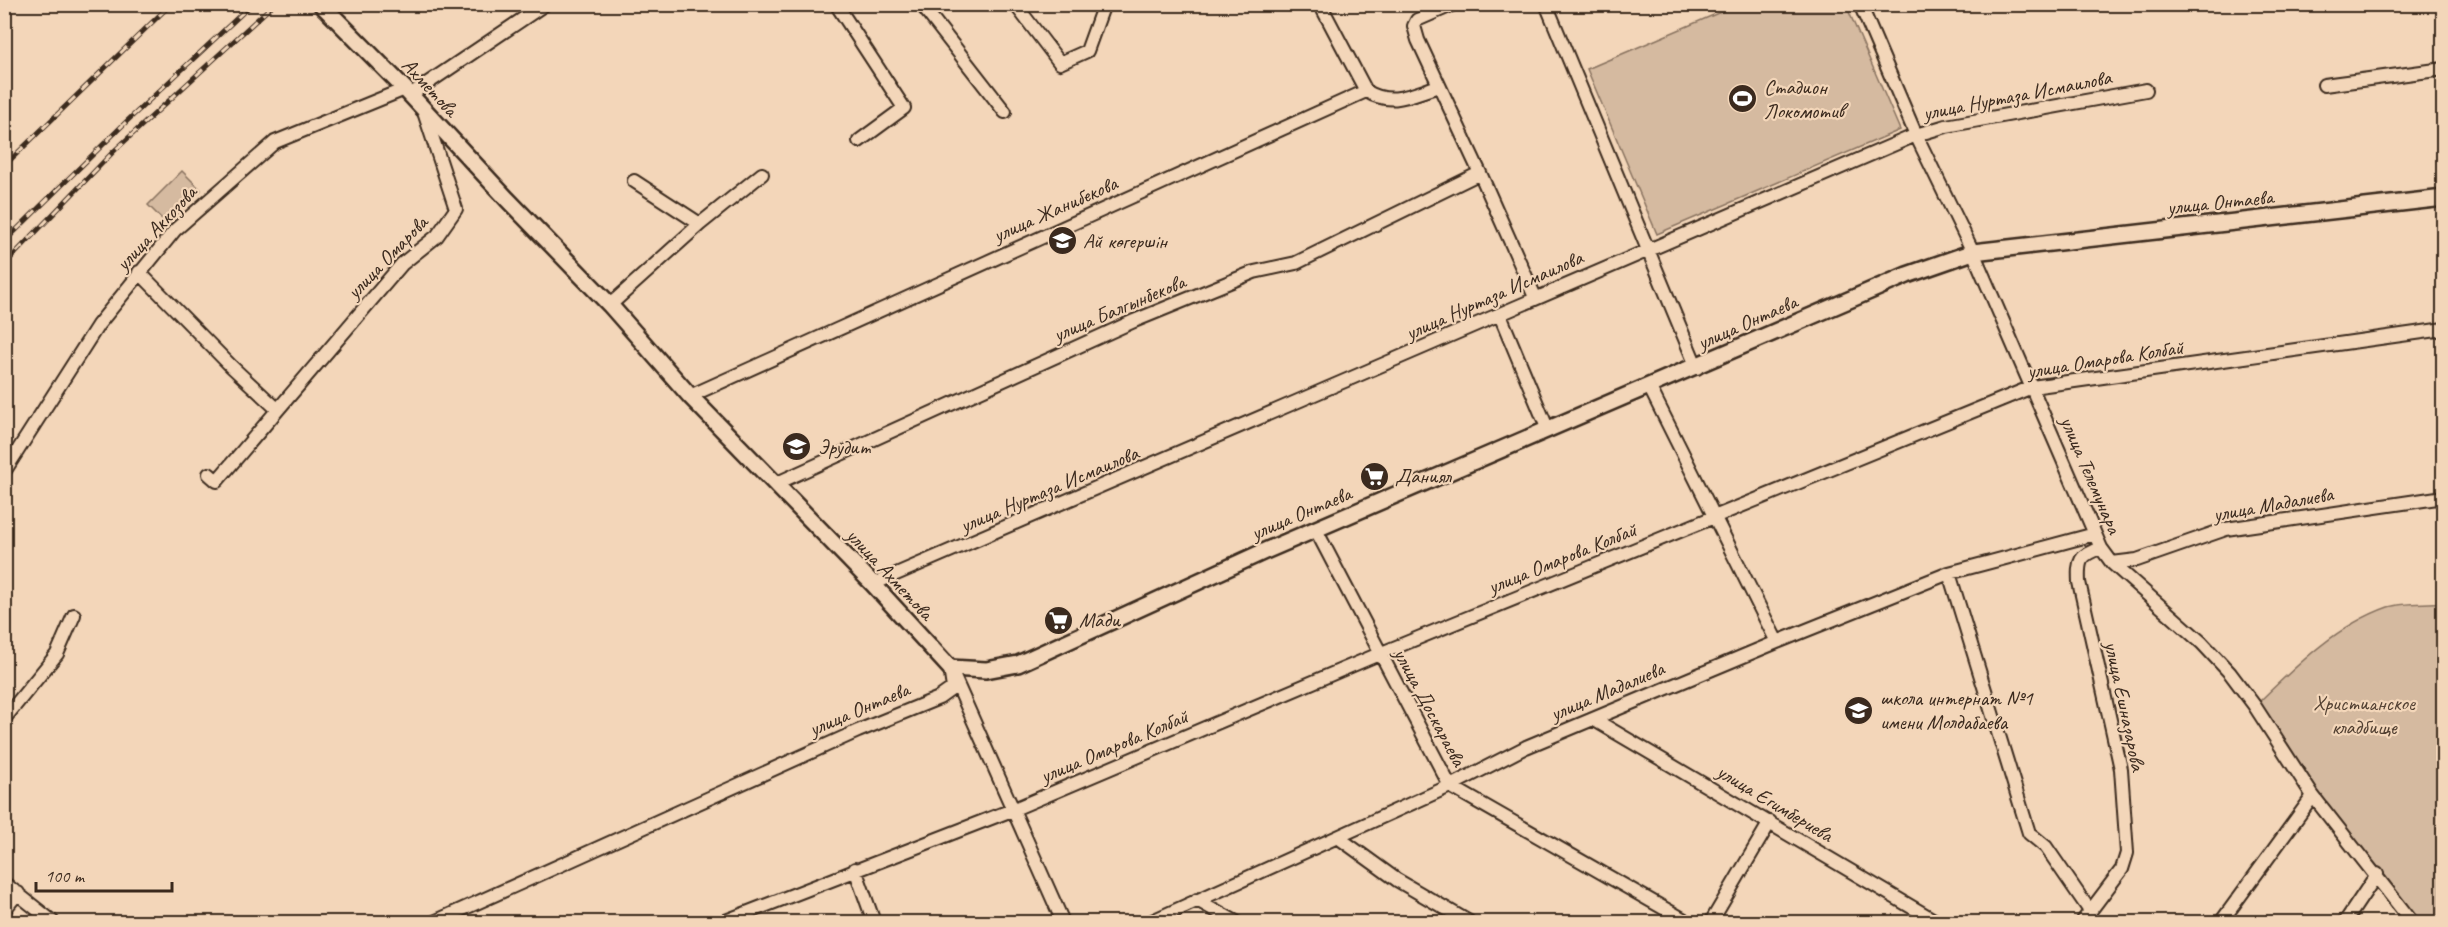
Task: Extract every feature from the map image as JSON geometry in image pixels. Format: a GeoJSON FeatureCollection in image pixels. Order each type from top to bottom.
{"type":"FeatureCollection","features":[{"type":"Feature","properties":{"kind":"main road","name":"Ахметова"},"geometry":{"type":"LineString","coordinates":[[321,4],[408,92],[507,199]]}},
{"type":"Feature","properties":{"kind":"main road","name":"улица Онтаева"},"geometry":{"type":"LineString","coordinates":[[950,668],[986,670],[1018,664],[1316,530],[1697,368],[1907,275],[1973,252],[2444,198]]}},
{"type":"Feature","properties":{"kind":"main road","name":"улица Ахметова"},"geometry":{"type":"LineString","coordinates":[[507,199],[610,305],[690,396],[873,584],[950,668]]}},
{"type":"Feature","properties":{"kind":"street","name":"улица Аккозова"},"geometry":{"type":"LineString","coordinates":[[4,472],[98,325],[139,272],[175,230],[275,142],[408,92],[545,4]]}},
{"type":"Feature","properties":{"kind":"street"},"geometry":{"type":"LineString","coordinates":[[836,4],[904,108],[859,141]]}},
{"type":"Feature","properties":{"kind":"street"},"geometry":{"type":"LineString","coordinates":[[921,4],[1005,112]]}},
{"type":"Feature","properties":{"kind":"street"},"geometry":{"type":"LineString","coordinates":[[1015,4],[1060,63],[1087,51],[1104,4]]}},
{"type":"Feature","properties":{"kind":"street"},"geometry":{"type":"LineString","coordinates":[[1320,4],[1366,91],[1378,99],[1391,100],[1439,86]]}},
{"type":"Feature","properties":{"kind":"street"},"geometry":{"type":"LineString","coordinates":[[1454,4],[1418,20],[1414,26],[1534,297]]}},
{"type":"Feature","properties":{"kind":"street"},"geometry":{"type":"LineString","coordinates":[[1546,4],[1697,368]]}},
{"type":"Feature","properties":{"kind":"street","name":"улица Телемунара"},"geometry":{"type":"LineString","coordinates":[[1860,4],[1916,135],[1973,252],[2101,548],[2112,563],[2202,643],[2230,673],[2254,705],[2313,796],[2412,922]]}},
{"type":"Feature","properties":{"kind":"street"},"geometry":{"type":"LineString","coordinates":[[2324,85],[2444,69]]}},
{"type":"Feature","properties":{"kind":"street","name":"улица Нуртаза Исмаилова"},"geometry":{"type":"LineString","coordinates":[[873,584],[1189,451],[1500,315],[1534,297],[1916,135],[1946,126],[2146,90]]}},
{"type":"Feature","properties":{"kind":"street","name":"улица Жанибекова"},"geometry":{"type":"LineString","coordinates":[[690,396],[1366,91]]}},
{"type":"Feature","properties":{"kind":"street","name":"улица Омарова"},"geometry":{"type":"LineString","coordinates":[[209,474],[217,481],[276,408],[402,264],[437,236],[456,209],[424,111]]}},
{"type":"Feature","properties":{"kind":"street","name":"улица Балгынбекова"},"geometry":{"type":"LineString","coordinates":[[775,484],[1134,321],[1254,272],[1296,263],[1480,173]]}},
{"type":"Feature","properties":{"kind":"street"},"geometry":{"type":"LineString","coordinates":[[610,305],[700,224],[762,174]]}},
{"type":"Feature","properties":{"kind":"street"},"geometry":{"type":"LineString","coordinates":[[634,181],[700,224]]}},
{"type":"Feature","properties":{"kind":"street"},"geometry":{"type":"LineString","coordinates":[[139,272],[231,366],[276,408]]}},
{"type":"Feature","properties":{"kind":"street"},"geometry":{"type":"LineString","coordinates":[[1500,315],[1548,430]]}},
{"type":"Feature","properties":{"kind":"street","name":"улица Омарова Колбай"},"geometry":{"type":"LineString","coordinates":[[723,922],[1012,810],[1379,654],[2032,387],[2444,329]]}},
{"type":"Feature","properties":{"kind":"street"},"geometry":{"type":"LineString","coordinates":[[1650,388],[1777,642]]}},
{"type":"Feature","properties":{"kind":"street","name":"улица Мадалиева"},"geometry":{"type":"LineString","coordinates":[[2112,563],[2137,560],[2226,529],[2444,497]]}},
{"type":"Feature","properties":{"kind":"street","name":"улица Доскараева"},"geometry":{"type":"LineString","coordinates":[[1316,530],[1450,786],[1688,922]]}},
{"type":"Feature","properties":{"kind":"street","name":"улица Мадалиева"},"geometry":{"type":"LineString","coordinates":[[1150,922],[1339,838],[1450,786],[1526,747],[1777,642],[1949,573],[2095,534]]}},
{"type":"Feature","properties":{"kind":"street","name":"улица Ешназарова"},"geometry":{"type":"LineString","coordinates":[[2082,922],[2122,869],[2127,853],[2121,769],[2079,582],[2078,565],[2086,553],[2101,548]]}},
{"type":"Feature","properties":{"kind":"street"},"geometry":{"type":"LineString","coordinates":[[1949,573],[2029,833],[2046,847],[2090,911]]}},
{"type":"Feature","properties":{"kind":"street"},"geometry":{"type":"LineString","coordinates":[[4,719],[57,654],[74,615]]}},
{"type":"Feature","properties":{"kind":"street","name":"улица Ахметова"},"geometry":{"type":"LineString","coordinates":[[950,668],[1064,922]]}},
{"type":"Feature","properties":{"kind":"street","name":"улица Онтаева"},"geometry":{"type":"LineString","coordinates":[[434,922],[848,736],[939,698],[953,688],[950,668]]}},
{"type":"Feature","properties":{"kind":"street","name":"улица Егимбериева"},"geometry":{"type":"LineString","coordinates":[[1593,719],[1937,922]]}},
{"type":"Feature","properties":{"kind":"street"},"geometry":{"type":"LineString","coordinates":[[2221,922],[2313,796]]}},
{"type":"Feature","properties":{"kind":"street"},"geometry":{"type":"LineString","coordinates":[[1712,922],[1770,822]]}},
{"type":"Feature","properties":{"kind":"street"},"geometry":{"type":"LineString","coordinates":[[1339,838],[1397,880],[1469,922]]}},
{"type":"Feature","properties":{"kind":"street"},"geometry":{"type":"LineString","coordinates":[[855,869],[874,922]]}},
{"type":"Feature","properties":{"kind":"street"},"geometry":{"type":"LineString","coordinates":[[2345,922],[2376,874]]}},
{"type":"Feature","properties":{"kind":"street"},"geometry":{"type":"LineString","coordinates":[[4,883],[53,922]]}},
{"type":"Feature","properties":{"kind":"street"},"geometry":{"type":"LineString","coordinates":[[4,910],[18,893]]}},
{"type":"Feature","properties":{"kind":"street"},"geometry":{"type":"LineString","coordinates":[[1197,900],[1236,922]]}},
{"type":"Feature","properties":{"kind":"green space","name":"Стадион Локомотив"},"geometry":{"type":"Polygon","coordinates":[[[1737,5],[1846,5],[1900,130],[1657,234],[1587,69],[1737,5]]]}},
{"type":"Feature","properties":{"kind":"green space"},"geometry":{"type":"Polygon","coordinates":[[[182,171],[201,190],[167,224],[148,205],[182,171]]]}},
{"type":"Feature","properties":{"kind":"green space","name":"Христианское кладбище"},"geometry":{"type":"Polygon","coordinates":[[[2443,602],[2443,922],[2419,922],[2384,874],[2332,812],[2259,702],[2303,660],[2352,624],[2394,605],[2443,602]]]}},
{"type":"Feature","properties":{"kind":"railway"},"geometry":{"type":"LineString","coordinates":[[4,166],[171,4]]}},
{"type":"Feature","properties":{"kind":"railway"},"geometry":{"type":"LineString","coordinates":[[4,242],[126,122],[252,4]]}},
{"type":"Feature","properties":{"kind":"railway"},"geometry":{"type":"LineString","coordinates":[[4,265],[113,152],[274,4]]}},
{"type":"Feature","properties":{"kind":"place","name":"Стадион Локомотив"},"geometry":{"type":"Point","coordinates":[1743,99]}},
{"type":"Feature","properties":{"kind":"place","name":"Ай көгершін"},"geometry":{"type":"Point","coordinates":[1062,241]}},
{"type":"Feature","properties":{"kind":"place","name":"Эрудит"},"geometry":{"type":"Point","coordinates":[797,447]}},
{"type":"Feature","properties":{"kind":"place","name":"Даниял"},"geometry":{"type":"Point","coordinates":[1374,476]}},
{"type":"Feature","properties":{"kind":"place","name":"Мади"},"geometry":{"type":"Point","coordinates":[1058,620]}},
{"type":"Feature","properties":{"kind":"place","name":"школа интернат №1 имени Молдабаева"},"geometry":{"type":"Point","coordinates":[1859,710]}}]}
